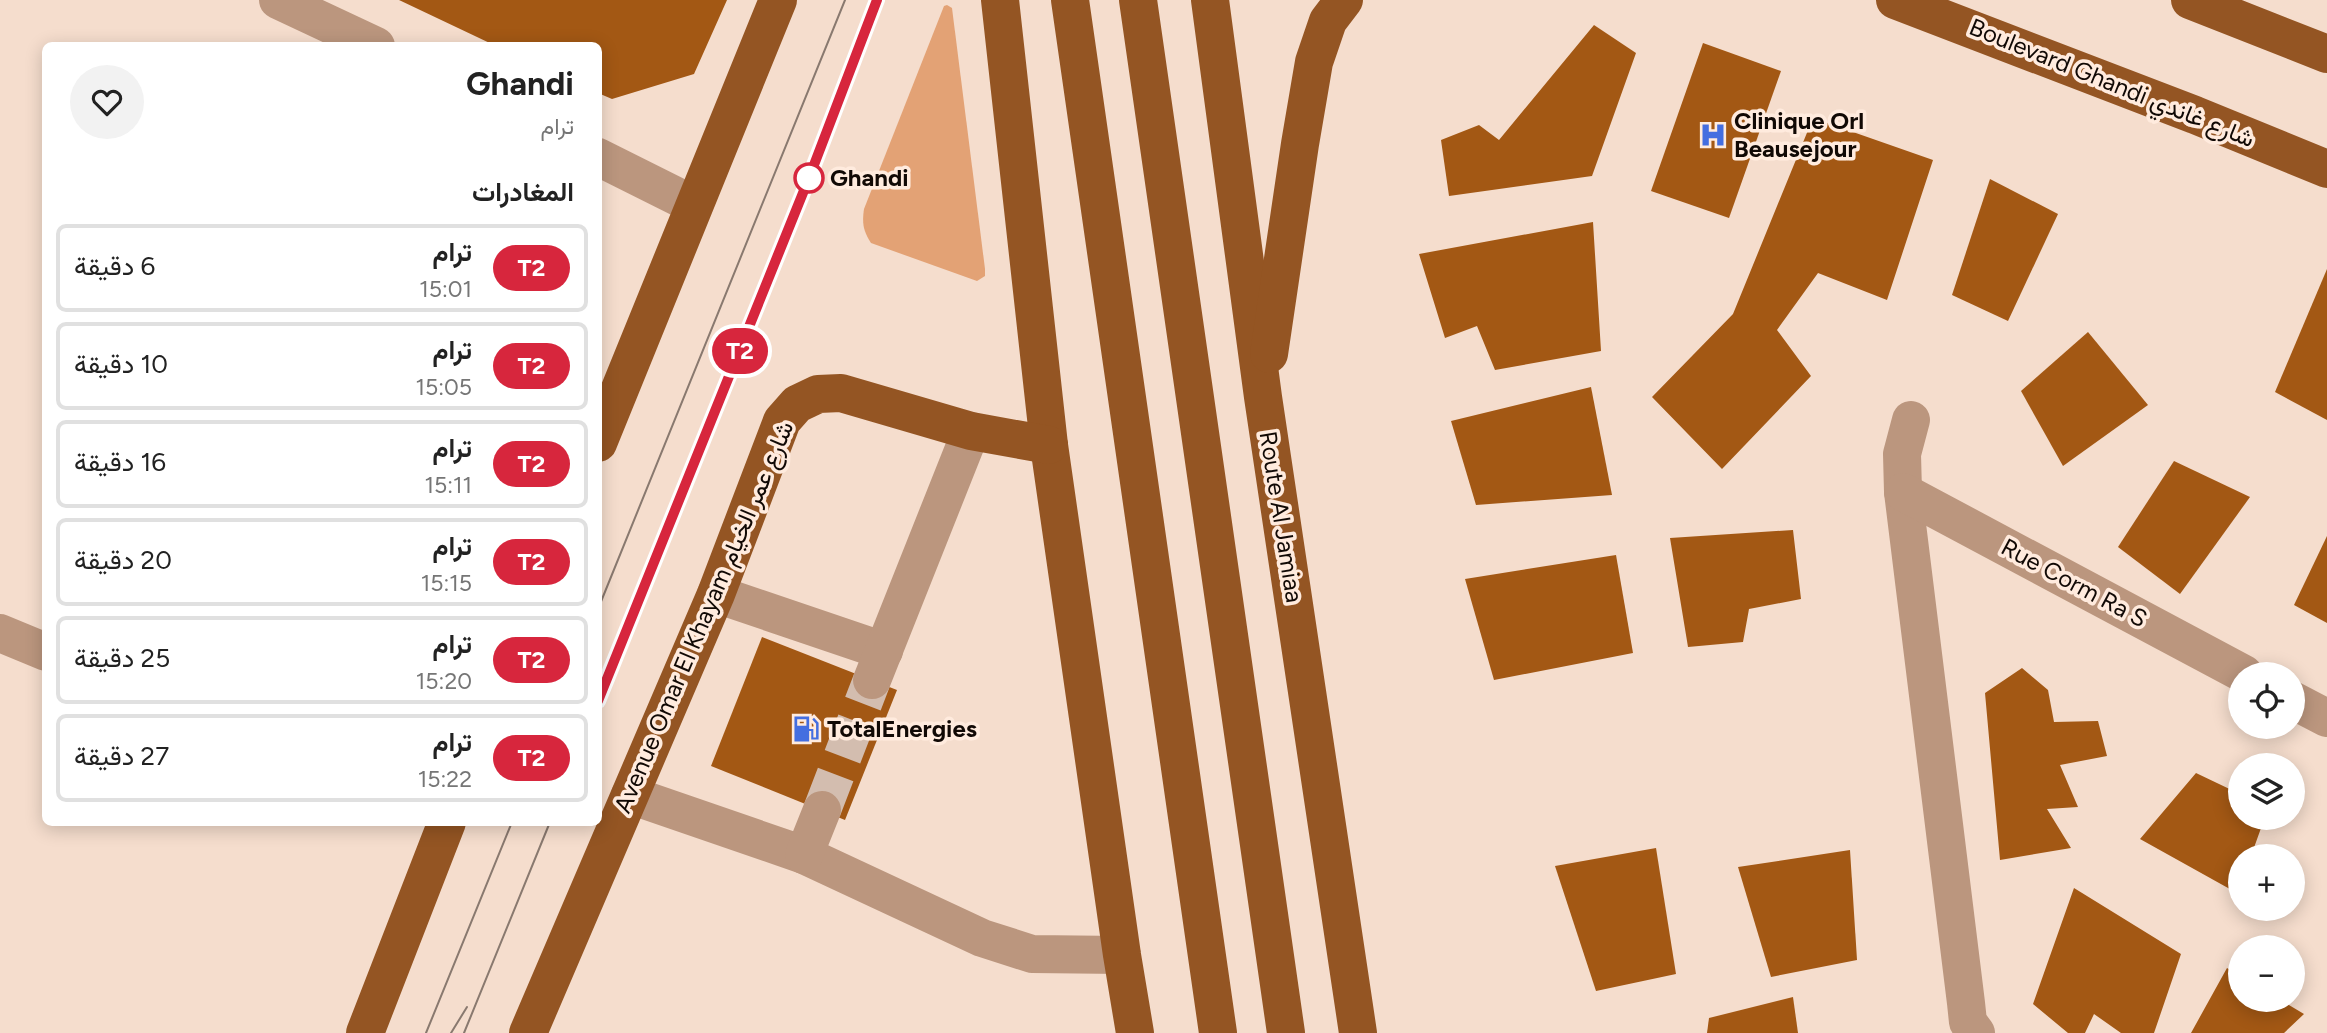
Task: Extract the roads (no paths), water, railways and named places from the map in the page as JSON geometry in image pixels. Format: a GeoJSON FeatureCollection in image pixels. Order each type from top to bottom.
{"type":"FeatureCollection","features":[{"type":"Feature","properties":{"kind":"main road"},"geometry":{"type":"LineString","coordinates":[[602,433],[778,0]]}},
{"type":"Feature","properties":{"kind":"main road"},"geometry":{"type":"LineString","coordinates":[[1000,0],[1049,445],[1135,1033]]}},
{"type":"Feature","properties":{"kind":"main road"},"geometry":{"type":"LineString","coordinates":[[1070,0],[1218,1033]]}},
{"type":"Feature","properties":{"kind":"main road"},"geometry":{"type":"LineString","coordinates":[[1138,0],[1286,1033]]}},
{"type":"Feature","properties":{"kind":"main road","name":"Route Al Jamiaa"},"geometry":{"type":"LineString","coordinates":[[1209,0],[1263,397],[1358,1033]]}},
{"type":"Feature","properties":{"kind":"main road"},"geometry":{"type":"LineString","coordinates":[[1263,397],[1314,62],[1328,21],[1344,0]]}},
{"type":"Feature","properties":{"kind":"main road","name":"Boulevard Ghandi شارع غاندي"},"geometry":{"type":"LineString","coordinates":[[1895,0],[2195,115],[2327,169]]}},
{"type":"Feature","properties":{"kind":"main road"},"geometry":{"type":"LineString","coordinates":[[2190,0],[2327,54]]}},
{"type":"Feature","properties":{"kind":"main road","name":"Avenue Omar El Khayam شارع عمر الخيام"},"geometry":{"type":"LineString","coordinates":[[528,1033],[716,594],[782,421],[797,404],[818,394],[841,393],[971,431],[1049,445]]}},
{"type":"Feature","properties":{"kind":"main road"},"geometry":{"type":"LineString","coordinates":[[365,1033],[441,826]]}},
{"type":"Feature","properties":{"kind":"street"},"geometry":{"type":"LineString","coordinates":[[278,0],[358,41]]}},
{"type":"Feature","properties":{"kind":"street"},"geometry":{"type":"LineString","coordinates":[[602,159],[694,205]]}},
{"type":"Feature","properties":{"kind":"street"},"geometry":{"type":"LineString","coordinates":[[1910,420],[1902,454],[1903,492],[1968,1021],[1976,1033]]}},
{"type":"Feature","properties":{"kind":"street"},"geometry":{"type":"LineString","coordinates":[[716,594],[878,665],[971,431]]}},
{"type":"Feature","properties":{"kind":"street","name":"Rue Corm Ra S"},"geometry":{"type":"LineString","coordinates":[[1903,492],[2228,665]]}},
{"type":"Feature","properties":{"kind":"street"},"geometry":{"type":"LineString","coordinates":[[0,633],[42,650]]}},
{"type":"Feature","properties":{"kind":"street"},"geometry":{"type":"LineString","coordinates":[[2305,707],[2327,718]]}},
{"type":"Feature","properties":{"kind":"street"},"geometry":{"type":"LineString","coordinates":[[630,795],[804,855],[982,938],[1032,954],[1122,955]]}},
{"type":"Feature","properties":{"kind":"street"},"geometry":{"type":"LineString","coordinates":[[804,855],[822,810]]}},
{"type":"Feature","properties":{"kind":"tunnel"},"geometry":{"type":"LineString","coordinates":[[822,810],[872,680]]}},
{"type":"Feature","properties":{"kind":"tram line"},"geometry":{"type":"LineString","coordinates":[[602,599],[845,0]]}},
{"type":"Feature","properties":{"kind":"tram line"},"geometry":{"type":"LineString","coordinates":[[602,691],[809,178],[877,0]]}},
{"type":"Feature","properties":{"kind":"tram line","name":"T2"},"geometry":{"type":"LineString","coordinates":[[602,691],[809,178],[877,0]]}},
{"type":"Feature","properties":{"kind":"tram line"},"geometry":{"type":"LineString","coordinates":[[426,1033],[510,826]]}},
{"type":"Feature","properties":{"kind":"tram line"},"geometry":{"type":"LineString","coordinates":[[464,1033],[548,826]]}},
{"type":"Feature","properties":{"kind":"tram line"},"geometry":{"type":"LineString","coordinates":[[451,1033],[467,1007]]}},
{"type":"Feature","properties":{"kind":"place","name":"Clinique Orl Beausejour"},"geometry":{"type":"Point","coordinates":[1713,135]}},
{"type":"Feature","properties":{"kind":"place","name":"Ghandi"},"geometry":{"type":"Point","coordinates":[809,178]}},
{"type":"Feature","properties":{"kind":"place","name":"TotalEnergies"},"geometry":{"type":"Point","coordinates":[806,729]}}]}
